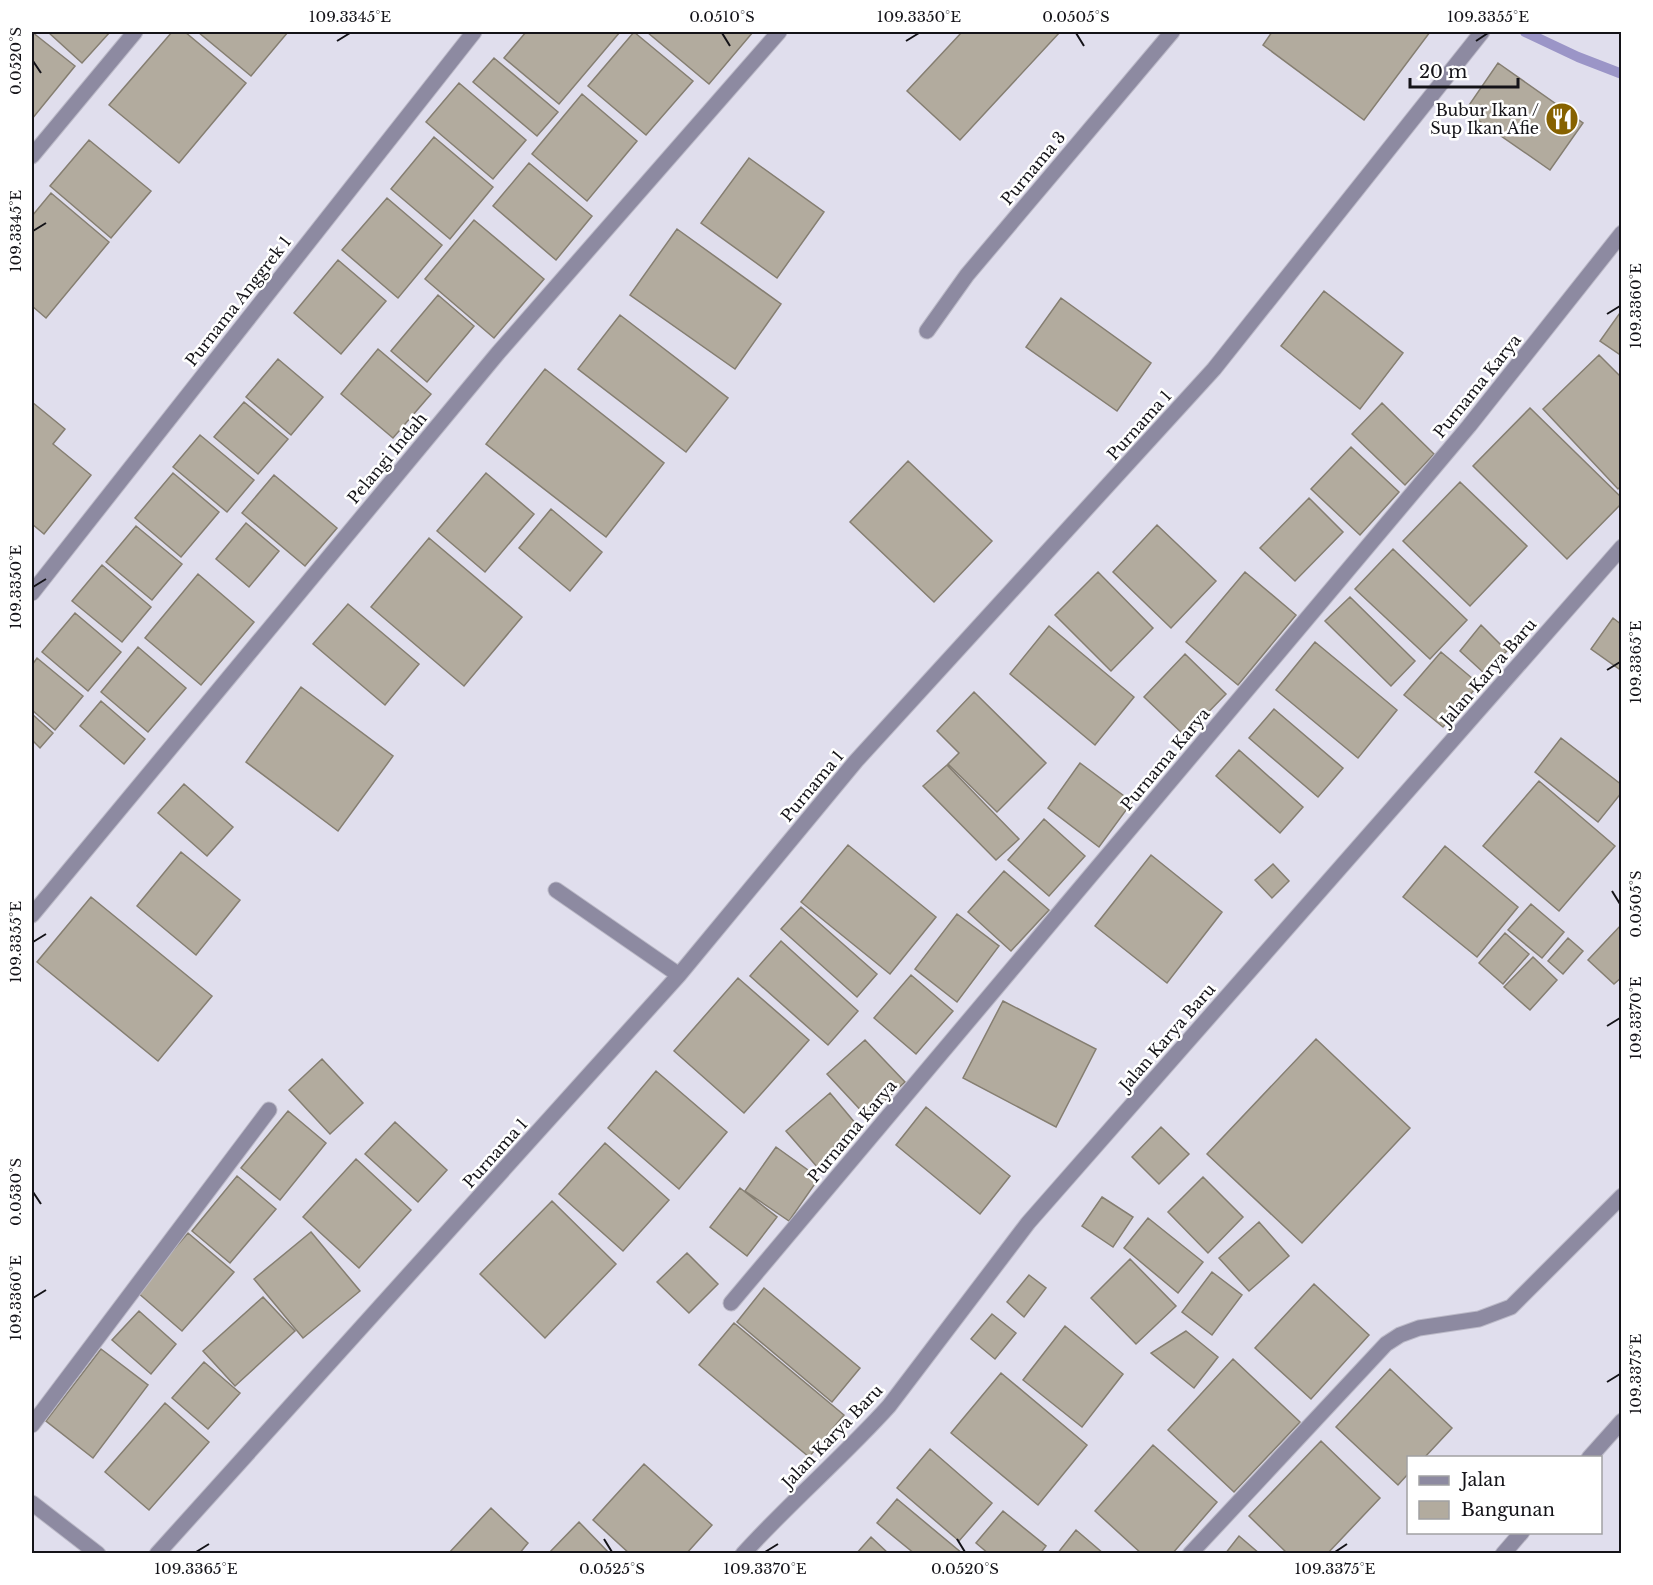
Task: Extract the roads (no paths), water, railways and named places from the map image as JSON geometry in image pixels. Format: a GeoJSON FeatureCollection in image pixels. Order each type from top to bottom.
{"type":"FeatureCollection","features":[{"type":"Feature","properties":{"kind":"street"},"geometry":{"type":"LineString","coordinates":[[32,156],[135,32]]}},
{"type":"Feature","properties":{"kind":"street","name":"Purnama Anggrek 1"},"geometry":{"type":"LineString","coordinates":[[32,593],[474,32]]}},
{"type":"Feature","properties":{"kind":"street","name":"Pelangi Indah"},"geometry":{"type":"LineString","coordinates":[[32,915],[498,353],[779,32]]}},
{"type":"Feature","properties":{"kind":"street","name":"Purnama 3"},"geometry":{"type":"LineString","coordinates":[[927,331],[967,275],[1172,32]]}},
{"type":"Feature","properties":{"kind":"street","name":"Purnama 1"},"geometry":{"type":"LineString","coordinates":[[157,1554],[680,975],[856,761],[1215,369],[1478,37]]}},
{"type":"Feature","properties":{"kind":"street","name":"Purnama Karya"},"geometry":{"type":"LineString","coordinates":[[731,1303],[1469,426],[1622,233]]}},
{"type":"Feature","properties":{"kind":"street","name":"Jalan Karya Baru"},"geometry":{"type":"LineString","coordinates":[[743,1554],[770,1524],[889,1406],[1028,1223],[1622,547]]}},
{"type":"Feature","properties":{"kind":"street"},"geometry":{"type":"LineString","coordinates":[[556,890],[680,975]]}},
{"type":"Feature","properties":{"kind":"street"},"geometry":{"type":"LineString","coordinates":[[32,1425],[269,1110]]}},
{"type":"Feature","properties":{"kind":"street"},"geometry":{"type":"LineString","coordinates":[[1191,1554],[1386,1344],[1400,1335],[1419,1328],[1479,1319],[1511,1306],[1622,1196]]}},
{"type":"Feature","properties":{"kind":"street"},"geometry":{"type":"LineString","coordinates":[[1591,1456],[1622,1421]]}},
{"type":"Feature","properties":{"kind":"street"},"geometry":{"type":"LineString","coordinates":[[32,1503],[98,1554]]}},
{"type":"Feature","properties":{"kind":"street"},"geometry":{"type":"LineString","coordinates":[[1503,1554],[1521,1534]]}},
{"type":"Feature","properties":{"kind":"waterway"},"geometry":{"type":"LineString","coordinates":[[1525,32],[1578,57],[1622,74]]}},
{"type":"Feature","properties":{"kind":"place","name":"Bubur Ikan / Sup Ikan Afie"},"geometry":{"type":"Point","coordinates":[1562,119]}}]}
